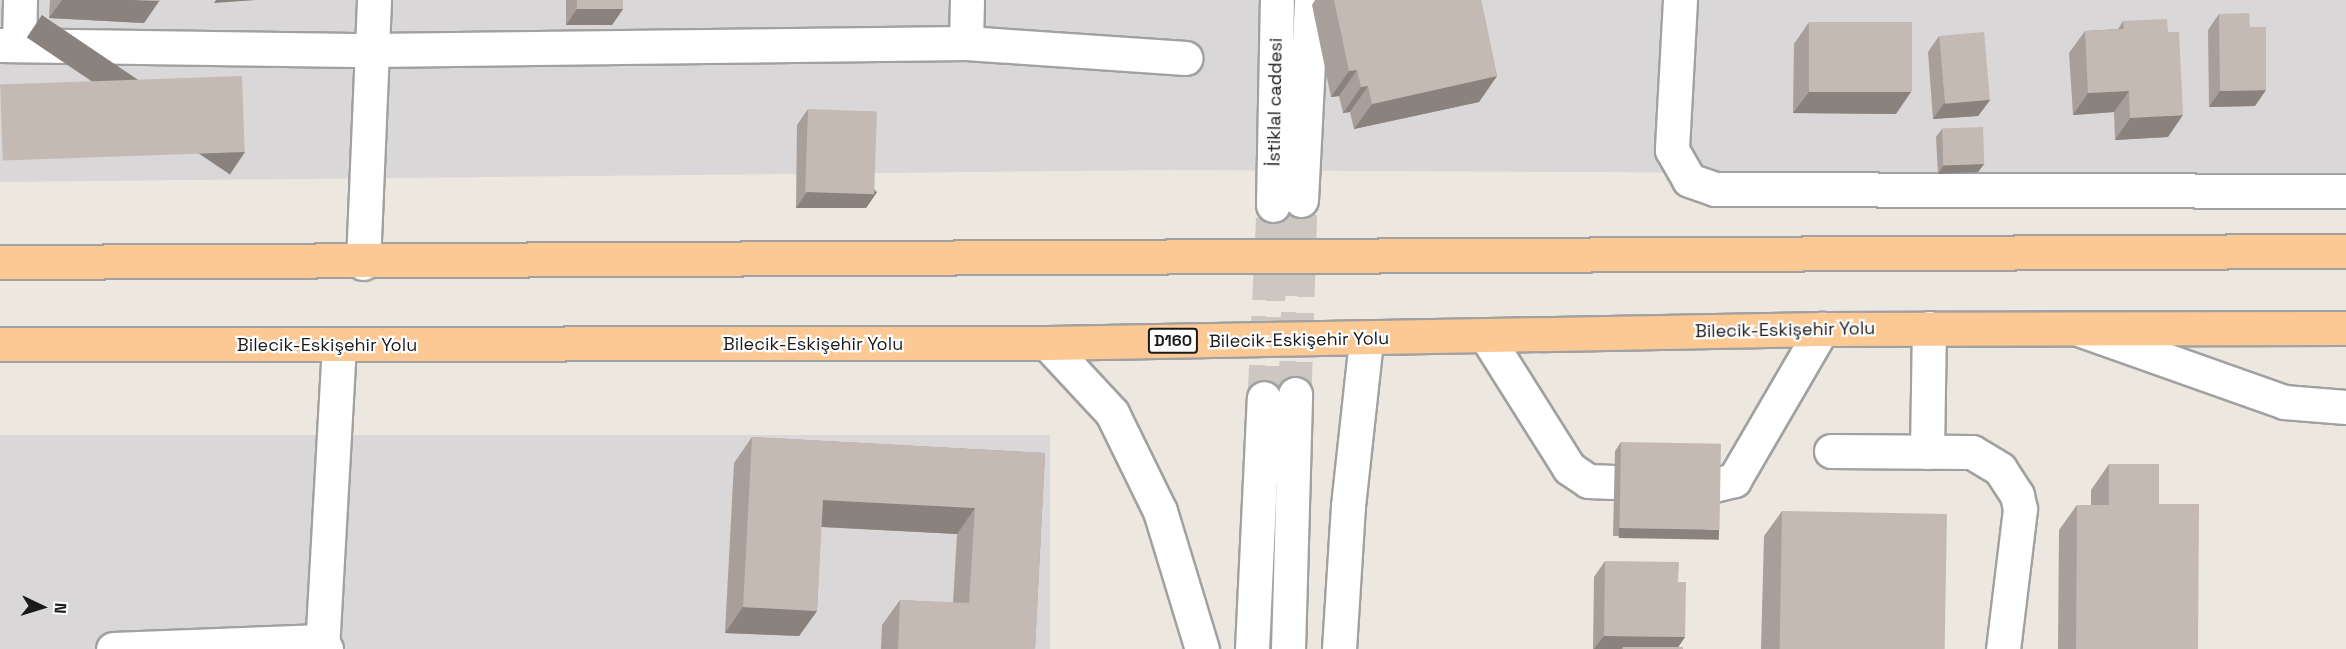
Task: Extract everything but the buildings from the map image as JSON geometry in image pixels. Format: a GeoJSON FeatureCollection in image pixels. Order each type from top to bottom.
{"type":"FeatureCollection","features":[{"type":"Feature","properties":{"kind":"main road"},"geometry":{"type":"LineString","coordinates":[[0,262],[2346,251]]}},
{"type":"Feature","properties":{"kind":"main road","name":"Bilecik-Eskişehir Yolu"},"geometry":{"type":"LineString","coordinates":[[0,344],[339,346],[1047,343],[1822,329],[2346,328]]}},
{"type":"Feature","properties":{"kind":"street"},"geometry":{"type":"LineString","coordinates":[[20,0],[9,45],[372,50],[966,43],[1185,58]]}},
{"type":"Feature","properties":{"kind":"street"},"geometry":{"type":"LineString","coordinates":[[363,262],[374,0]]}},
{"type":"Feature","properties":{"kind":"street"},"geometry":{"type":"LineString","coordinates":[[966,43],[967,0]]}},
{"type":"Feature","properties":{"kind":"street","name":"İstiklal caddesi"},"geometry":{"type":"LineString","coordinates":[[1277,0],[1287,202],[1311,0]]}},
{"type":"Feature","properties":{"kind":"street"},"geometry":{"type":"LineString","coordinates":[[1680,0],[1672,150],[1689,180],[1715,189],[2346,191]]}},
{"type":"Feature","properties":{"kind":"street"},"geometry":{"type":"LineString","coordinates":[[1928,452],[1929,328]]}},
{"type":"Feature","properties":{"kind":"street"},"geometry":{"type":"LineString","coordinates":[[2074,328],[2284,402],[2346,406]]}},
{"type":"Feature","properties":{"kind":"street"},"geometry":{"type":"LineString","coordinates":[[1714,485],[1734,480],[1822,329]]}},
{"type":"Feature","properties":{"kind":"street"},"geometry":{"type":"LineString","coordinates":[[1485,336],[1569,468],[1588,481],[1614,482]]}},
{"type":"Feature","properties":{"kind":"street"},"geometry":{"type":"LineString","coordinates":[[1339,649],[1349,496],[1366,339]]}},
{"type":"Feature","properties":{"kind":"street"},"geometry":{"type":"LineString","coordinates":[[1047,343],[1112,413],[1160,512],[1202,649]]}},
{"type":"Feature","properties":{"kind":"street"},"geometry":{"type":"LineString","coordinates":[[113,649],[323,646],[339,346]]}},
{"type":"Feature","properties":{"kind":"street"},"geometry":{"type":"LineString","coordinates":[[1252,649],[1280,396],[1288,649]]}},
{"type":"Feature","properties":{"kind":"street"},"geometry":{"type":"LineString","coordinates":[[1831,451],[1972,452],[1987,459],[2000,469],[2017,495],[2020,509],[2003,649]]}},
{"type":"Feature","properties":{"kind":"shaded area"},"geometry":{"type":"Polygon","coordinates":[[[0,0],[2346,0],[2346,176],[1169,170],[0,182],[0,0]]]}},
{"type":"Feature","properties":{"kind":"shaded area"},"geometry":{"type":"Polygon","coordinates":[[[0,435],[1050,435],[1050,649],[0,649],[0,435]]]}},
{"type":"Feature","properties":{"kind":"tunnel"},"geometry":{"type":"LineString","coordinates":[[1295,394],[1301,200]]}},
{"type":"Feature","properties":{"kind":"tunnel"},"geometry":{"type":"LineString","coordinates":[[1264,398],[1273,205]]}}]}
